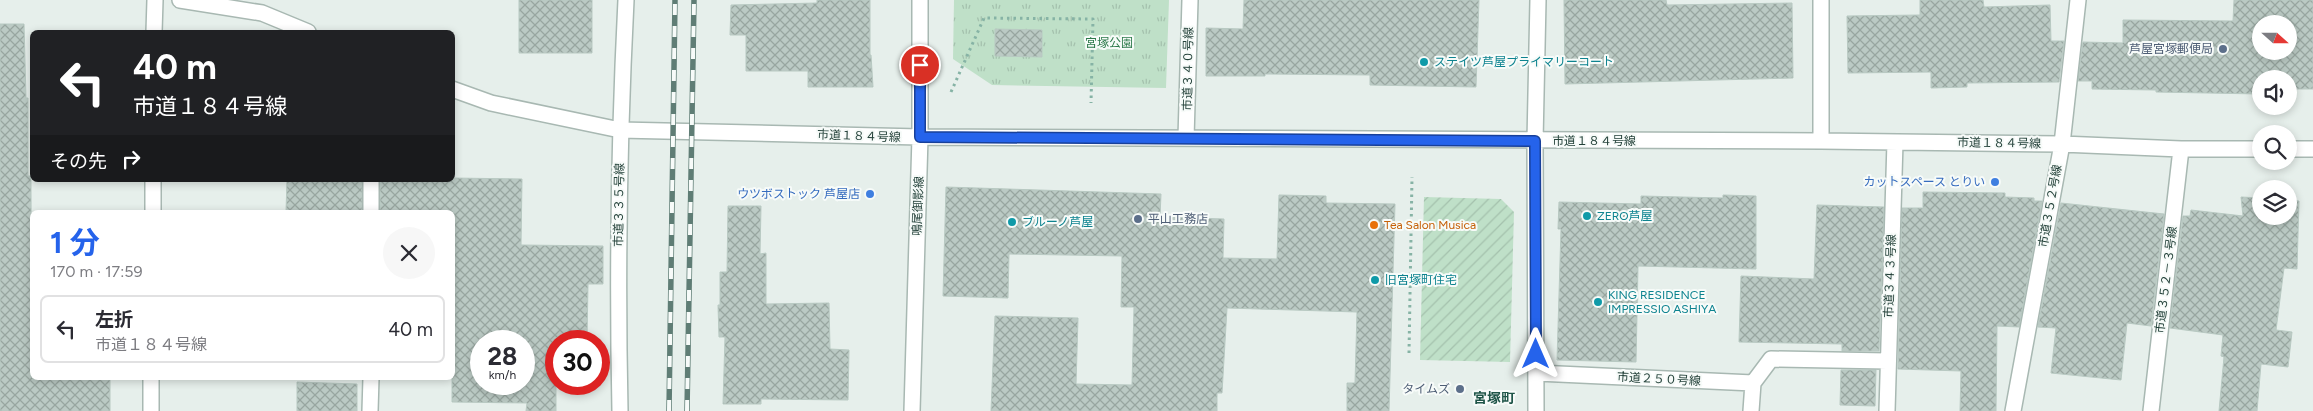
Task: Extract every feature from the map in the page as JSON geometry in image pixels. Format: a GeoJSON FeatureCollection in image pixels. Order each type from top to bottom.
{"type":"FeatureCollection","features":[{"type":"Feature","properties":{"kind":"street"},"geometry":{"type":"LineString","coordinates":[[154,30],[155,0]]}},
{"type":"Feature","properties":{"kind":"street"},"geometry":{"type":"LineString","coordinates":[[180,0],[262,13],[303,30]]}},
{"type":"Feature","properties":{"kind":"street","name":"市道３３５号線"},"geometry":{"type":"LineString","coordinates":[[620,411],[617,301],[620,130],[626,0]]}},
{"type":"Feature","properties":{"kind":"street","name":"鳴尾御影線"},"geometry":{"type":"LineString","coordinates":[[912,411],[920,137],[920,0]]}},
{"type":"Feature","properties":{"kind":"street","name":"市道３４０号線"},"geometry":{"type":"LineString","coordinates":[[1186,138],[1190,0]]}},
{"type":"Feature","properties":{"kind":"street"},"geometry":{"type":"LineString","coordinates":[[1536,411],[1535,141],[1538,0]]}},
{"type":"Feature","properties":{"kind":"street"},"geometry":{"type":"LineString","coordinates":[[1821,0],[1821,141]]}},
{"type":"Feature","properties":{"kind":"street","name":"市道３５２号線"},"geometry":{"type":"LineString","coordinates":[[2013,411],[2062,144],[2078,0]]}},
{"type":"Feature","properties":{"kind":"street","name":"市道１８４号線"},"geometry":{"type":"LineString","coordinates":[[455,90],[491,103],[620,130],[920,137],[1821,141],[2252,149]]}},
{"type":"Feature","properties":{"kind":"street","name":"市道３４３号線"},"geometry":{"type":"LineString","coordinates":[[1887,411],[1895,142]]}},
{"type":"Feature","properties":{"kind":"street","name":"市道３５２－３号線"},"geometry":{"type":"LineString","coordinates":[[2151,411],[2181,149]]}},
{"type":"Feature","properties":{"kind":"street"},"geometry":{"type":"LineString","coordinates":[[2297,149],[2313,149]]}},
{"type":"Feature","properties":{"kind":"street"},"geometry":{"type":"LineString","coordinates":[[153,182],[153,210]]}},
{"type":"Feature","properties":{"kind":"street"},"geometry":{"type":"LineString","coordinates":[[371,182],[371,210]]}},
{"type":"Feature","properties":{"kind":"street"},"geometry":{"type":"LineString","coordinates":[[1752,411],[1753,383],[1771,359],[1887,361]]}},
{"type":"Feature","properties":{"kind":"street","name":"市道２５０号線"},"geometry":{"type":"LineString","coordinates":[[1536,373],[1753,383]]}},
{"type":"Feature","properties":{"kind":"street"},"geometry":{"type":"LineString","coordinates":[[151,380],[151,411]]}},
{"type":"Feature","properties":{"kind":"street"},"geometry":{"type":"LineString","coordinates":[[370,411],[371,380]]}},
{"type":"Feature","properties":{"kind":"path"},"geometry":{"type":"LineString","coordinates":[[951,92],[984,18],[1093,19],[1091,103]]}},
{"type":"Feature","properties":{"kind":"path"},"geometry":{"type":"LineString","coordinates":[[1409,353],[1412,177]]}},
{"type":"Feature","properties":{"kind":"green space","name":"宮塚公園"},"geometry":{"type":"Polygon","coordinates":[[[954,0],[1169,0],[1166,88],[992,85],[953,59],[954,0]]]}},
{"type":"Feature","properties":{"kind":"green space"},"geometry":{"type":"Polygon","coordinates":[[[1424,197],[1501,199],[1514,212],[1510,362],[1420,360],[1424,197]]]}},
{"type":"Feature","properties":{"kind":"building"},"geometry":{"type":"Polygon","coordinates":[[[519,0],[592,0],[592,53],[519,53],[519,0]]]}},
{"type":"Feature","properties":{"kind":"building"},"geometry":{"type":"Polygon","coordinates":[[[817,0],[870,0],[870,55],[873,87],[808,87],[808,71],[746,71],[746,35],[730,35],[731,5],[817,3],[817,0]]]}},
{"type":"Feature","properties":{"kind":"building"},"geometry":{"type":"Polygon","coordinates":[[[1244,0],[1479,0],[1476,87],[1370,85],[1370,75],[1265,74],[1265,76],[1206,76],[1206,28],[1243,29],[1244,0]]]}},
{"type":"Feature","properties":{"kind":"building"},"geometry":{"type":"Polygon","coordinates":[[[1564,0],[1666,0],[1667,5],[1792,3],[1793,78],[1565,84],[1564,0]]]}},
{"type":"Feature","properties":{"kind":"building"},"geometry":{"type":"Polygon","coordinates":[[[1920,0],[1983,0],[1984,7],[2050,5],[2051,41],[2064,41],[2059,82],[1967,83],[1967,87],[1931,88],[1931,72],[1848,73],[1847,16],[1920,15],[1920,0]]]}},
{"type":"Feature","properties":{"kind":"building"},"geometry":{"type":"Polygon","coordinates":[[[2234,0],[2313,0],[2313,89],[2297,89],[2297,70],[2252,70],[2252,94],[2092,89],[2092,81],[2078,81],[2083,42],[2123,43],[2123,20],[2233,21],[2234,0]]]}},
{"type":"Feature","properties":{"kind":"building"},"geometry":{"type":"Polygon","coordinates":[[[0,24],[24,24],[26,98],[28,98],[28,176],[30,176],[31,182],[30,380],[110,380],[110,411],[0,411],[0,24]]]}},
{"type":"Feature","properties":{"kind":"building"},"geometry":{"type":"Polygon","coordinates":[[[995,29],[1042,30],[1042,57],[995,56],[995,29]]]}},
{"type":"Feature","properties":{"kind":"building"},"geometry":{"type":"Polygon","coordinates":[[[455,178],[522,179],[521,245],[603,246],[603,284],[588,284],[587,330],[545,330],[545,395],[556,395],[556,411],[526,411],[527,403],[452,402],[452,380],[455,380],[455,210],[380,210],[380,182],[455,182],[455,178]]]}},
{"type":"Feature","properties":{"kind":"building"},"geometry":{"type":"Polygon","coordinates":[[[287,182],[362,182],[362,210],[286,210],[287,182]]]}},
{"type":"Feature","properties":{"kind":"building"},"geometry":{"type":"Polygon","coordinates":[[[946,187],[1161,194],[1160,217],[1224,219],[1223,258],[1277,259],[1279,195],[1326,196],[1326,203],[1395,204],[1389,411],[1347,411],[1347,383],[1355,383],[1357,312],[1227,308],[1222,393],[1217,393],[1217,411],[991,411],[995,316],[1078,318],[1076,384],[1132,385],[1134,307],[1121,307],[1122,256],[1009,254],[1008,298],[943,296],[946,187]]]}},
{"type":"Feature","properties":{"kind":"building"},"geometry":{"type":"Polygon","coordinates":[[[1923,192],[2005,193],[2005,197],[2034,198],[2034,201],[2042,201],[2019,327],[1997,326],[1996,411],[1960,411],[1961,371],[1898,369],[1902,208],[1923,208],[1923,192]]]}},
{"type":"Feature","properties":{"kind":"building"},"geometry":{"type":"Polygon","coordinates":[[[1723,195],[1756,196],[1756,269],[1638,266],[1636,362],[1557,360],[1561,229],[1558,229],[1559,202],[1641,204],[1641,196],[1723,198],[1723,195]]]}},
{"type":"Feature","properties":{"kind":"building"},"geometry":{"type":"Polygon","coordinates":[[[2241,197],[2252,198],[2252,225],[2297,225],[2297,201],[2299,201],[2297,269],[2284,268],[2276,330],[2292,332],[2288,367],[2261,364],[2257,411],[2219,411],[2224,357],[2221,356],[2223,335],[2170,328],[2183,216],[2190,216],[2191,210],[2243,216],[2241,197]]]}},
{"type":"Feature","properties":{"kind":"building"},"geometry":{"type":"Polygon","coordinates":[[[2061,203],[2164,214],[2151,326],[2127,323],[2121,380],[2051,373],[2056,328],[2038,327],[2061,203]]]}},
{"type":"Feature","properties":{"kind":"building"},"geometry":{"type":"Polygon","coordinates":[[[1817,205],[1884,207],[1879,351],[1842,351],[1842,344],[1739,342],[1741,276],[1814,279],[1817,205]]]}},
{"type":"Feature","properties":{"kind":"building"},"geometry":{"type":"Polygon","coordinates":[[[728,206],[761,206],[760,254],[766,253],[766,304],[829,303],[830,349],[849,350],[848,400],[761,399],[761,404],[723,404],[725,337],[719,337],[718,305],[720,305],[720,272],[727,272],[728,206]]]}},
{"type":"Feature","properties":{"kind":"building"},"geometry":{"type":"Polygon","coordinates":[[[1841,370],[1876,370],[1875,406],[1840,405],[1841,370]]]}},
{"type":"Feature","properties":{"kind":"building"},"geometry":{"type":"Polygon","coordinates":[[[297,382],[357,384],[357,411],[297,411],[297,382]]]}},
{"type":"Feature","properties":{"kind":"railway"},"geometry":{"type":"LineString","coordinates":[[669,411],[675,0]]}},
{"type":"Feature","properties":{"kind":"railway"},"geometry":{"type":"LineString","coordinates":[[687,411],[694,0]]}},
{"type":"Feature","properties":{"kind":"place","name":"芦屋宮塚郵便局"},"geometry":{"type":"Point","coordinates":[2223,49]}},
{"type":"Feature","properties":{"kind":"place","name":"ステイツ芦屋プライマリーコート"},"geometry":{"type":"Point","coordinates":[1424,62]}},
{"type":"Feature","properties":{"kind":"place","name":"カットスペース とりい"},"geometry":{"type":"Point","coordinates":[1995,182]}},
{"type":"Feature","properties":{"kind":"place","name":"ウツボストック 芦屋店"},"geometry":{"type":"Point","coordinates":[870,194]}},
{"type":"Feature","properties":{"kind":"place","name":"ZERO芦屋"},"geometry":{"type":"Point","coordinates":[1587,216]}},
{"type":"Feature","properties":{"kind":"place","name":"平山工務店"},"geometry":{"type":"Point","coordinates":[1138,219]}},
{"type":"Feature","properties":{"kind":"place","name":"ブルーノ芦屋"},"geometry":{"type":"Point","coordinates":[1012,222]}},
{"type":"Feature","properties":{"kind":"place","name":"Tea Salon Musica"},"geometry":{"type":"Point","coordinates":[1374,225]}},
{"type":"Feature","properties":{"kind":"place","name":"旧宮塚町住宅"},"geometry":{"type":"Point","coordinates":[1375,280]}},
{"type":"Feature","properties":{"kind":"place","name":"KING RESIDENCE IMPRESSIO ASHIYA"},"geometry":{"type":"Point","coordinates":[1598,302]}},
{"type":"Feature","properties":{"kind":"place","name":"タイムズ"},"geometry":{"type":"Point","coordinates":[1460,389]}},
{"type":"Feature","properties":{"kind":"district","name":"宮塚町"},"geometry":{"type":"Point","coordinates":[1494,398]}},
{"type":"Feature","properties":{"kind":"route"},"geometry":{"type":"LineString","coordinates":[[920,65],[920,137],[1535,141],[1536,354]]}}]}
